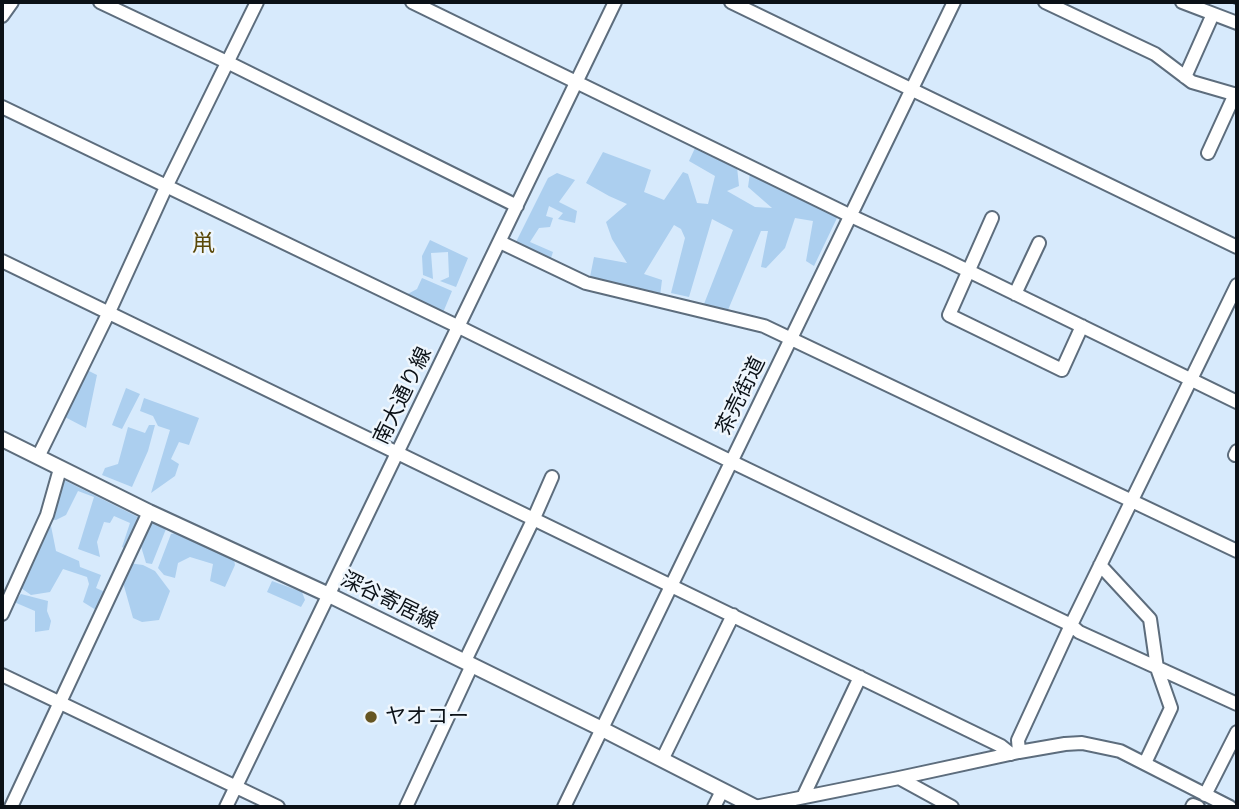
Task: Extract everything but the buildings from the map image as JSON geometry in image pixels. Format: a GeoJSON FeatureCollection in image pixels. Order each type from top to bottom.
{"type":"FeatureCollection","features":[{"type":"Feature","properties":{"kind":"main road","name":"深谷寄居線"},"geometry":{"type":"LineString","coordinates":[[2,439],[149,512],[329,594],[755,807]]}},
{"type":"Feature","properties":{"kind":"street"},"geometry":{"type":"LineString","coordinates":[[2,16],[12,2]]}},
{"type":"Feature","properties":{"kind":"street"},"geometry":{"type":"LineString","coordinates":[[100,2],[517,206]]}},
{"type":"Feature","properties":{"kind":"street"},"geometry":{"type":"LineString","coordinates":[[38,457],[257,2]]}},
{"type":"Feature","properties":{"kind":"street"},"geometry":{"type":"LineString","coordinates":[[412,2],[1237,402]]}},
{"type":"Feature","properties":{"kind":"street","name":"南大通り線"},"geometry":{"type":"LineString","coordinates":[[226,807],[615,2]]}},
{"type":"Feature","properties":{"kind":"street"},"geometry":{"type":"LineString","coordinates":[[731,2],[1237,247]]}},
{"type":"Feature","properties":{"kind":"street","name":"茶売街道"},"geometry":{"type":"LineString","coordinates":[[564,807],[954,2]]}},
{"type":"Feature","properties":{"kind":"street"},"geometry":{"type":"LineString","coordinates":[[1045,2],[1155,54],[1192,82],[1236,94],[1208,153]]}},
{"type":"Feature","properties":{"kind":"street"},"geometry":{"type":"LineString","coordinates":[[1182,2],[1237,23]]}},
{"type":"Feature","properties":{"kind":"street"},"geometry":{"type":"LineString","coordinates":[[1185,77],[1213,14]]}},
{"type":"Feature","properties":{"kind":"street"},"geometry":{"type":"LineString","coordinates":[[2,107],[1072,625],[1079,632],[1237,704]]}},
{"type":"Feature","properties":{"kind":"street"},"geometry":{"type":"LineString","coordinates":[[992,218],[949,315],[1062,369],[1082,327]]}},
{"type":"Feature","properties":{"kind":"street"},"geometry":{"type":"LineString","coordinates":[[500,242],[586,284],[764,326],[791,337],[1237,551]]}},
{"type":"Feature","properties":{"kind":"street"},"geometry":{"type":"LineString","coordinates":[[1016,294],[1039,243]]}},
{"type":"Feature","properties":{"kind":"street"},"geometry":{"type":"LineString","coordinates":[[2,261],[1015,753]]}},
{"type":"Feature","properties":{"kind":"street"},"geometry":{"type":"LineString","coordinates":[[1015,753],[1018,740],[1100,565],[1237,285]]}},
{"type":"Feature","properties":{"kind":"street"},"geometry":{"type":"LineString","coordinates":[[2,614],[47,515],[60,469]]}},
{"type":"Feature","properties":{"kind":"street"},"geometry":{"type":"LineString","coordinates":[[406,807],[552,477]]}},
{"type":"Feature","properties":{"kind":"street"},"geometry":{"type":"LineString","coordinates":[[11,807],[149,512]]}},
{"type":"Feature","properties":{"kind":"street"},"geometry":{"type":"LineString","coordinates":[[1100,565],[1150,619],[1157,668],[1171,708],[1145,764]]}},
{"type":"Feature","properties":{"kind":"street"},"geometry":{"type":"LineString","coordinates":[[662,760],[733,615]]}},
{"type":"Feature","properties":{"kind":"street"},"geometry":{"type":"LineString","coordinates":[[2,674],[278,807]]}},
{"type":"Feature","properties":{"kind":"street"},"geometry":{"type":"LineString","coordinates":[[803,797],[860,677]]}},
{"type":"Feature","properties":{"kind":"street"},"geometry":{"type":"LineString","coordinates":[[1205,795],[1237,732]]}},
{"type":"Feature","properties":{"kind":"street"},"geometry":{"type":"LineString","coordinates":[[755,807],[1015,753],[1082,743],[1120,751],[1230,807]]}},
{"type":"Feature","properties":{"kind":"street"},"geometry":{"type":"LineString","coordinates":[[899,778],[952,807]]}},
{"type":"Feature","properties":{"kind":"street"},"geometry":{"type":"LineString","coordinates":[[714,807],[722,790]]}},
{"type":"Feature","properties":{"kind":"street"},"geometry":{"type":"LineString","coordinates":[[1192,807],[1198,807]]}},
{"type":"Feature","properties":{"kind":"shaded area"},"geometry":{"type":"Polygon","coordinates":[[[695,148],[737,167],[739,186],[727,191],[755,207],[772,208],[748,187],[750,173],[835,213],[837,218],[814,266],[806,261],[813,221],[795,218],[785,248],[766,268],[761,267],[768,231],[761,231],[728,310],[704,304],[733,230],[712,219],[689,297],[671,293],[685,238],[681,229],[674,225],[644,274],[662,280],[660,296],[590,277],[594,257],[627,263],[612,239],[606,222],[627,204],[586,183],[603,152],[651,170],[644,192],[664,200],[683,172],[688,174],[697,203],[708,204],[715,176],[689,161],[695,148]]]}},
{"type":"Feature","properties":{"kind":"shaded area"},"geometry":{"type":"Polygon","coordinates":[[[557,173],[575,180],[559,202],[577,211],[575,223],[558,219],[563,213],[549,206],[546,216],[553,218],[550,227],[539,228],[530,242],[553,252],[550,261],[516,242],[548,178],[557,173]]]}},
{"type":"Feature","properties":{"kind":"shaded area"},"geometry":{"type":"Polygon","coordinates":[[[430,240],[468,258],[456,287],[440,281],[449,277],[448,252],[431,253],[433,279],[423,275],[422,256],[430,240]]]}},
{"type":"Feature","properties":{"kind":"shaded area"},"geometry":{"type":"Polygon","coordinates":[[[422,278],[452,291],[442,315],[404,296],[417,289],[422,278]]]}},
{"type":"Feature","properties":{"kind":"shaded area"},"geometry":{"type":"Polygon","coordinates":[[[85,369],[97,375],[86,428],[61,415],[85,369]]]}},
{"type":"Feature","properties":{"kind":"shaded area"},"geometry":{"type":"Polygon","coordinates":[[[126,388],[140,394],[122,429],[112,425],[126,388]]]}},
{"type":"Feature","properties":{"kind":"shaded area"},"geometry":{"type":"Polygon","coordinates":[[[144,398],[199,418],[189,445],[179,442],[171,459],[179,464],[175,476],[151,493],[170,430],[158,426],[153,416],[140,411],[144,398]]]}},
{"type":"Feature","properties":{"kind":"shaded area"},"geometry":{"type":"Polygon","coordinates":[[[149,425],[155,425],[148,451],[132,487],[102,475],[105,468],[118,464],[128,427],[145,433],[149,425]]]}},
{"type":"Feature","properties":{"kind":"shaded area"},"geometry":{"type":"Polygon","coordinates":[[[62,479],[142,519],[126,549],[122,547],[130,523],[114,516],[110,523],[104,522],[97,542],[100,557],[78,549],[94,497],[78,491],[66,515],[56,520],[47,519],[62,479]]]}},
{"type":"Feature","properties":{"kind":"shaded area"},"geometry":{"type":"Polygon","coordinates":[[[149,522],[166,529],[152,564],[146,563],[140,543],[149,522]]]}},
{"type":"Feature","properties":{"kind":"shaded area"},"geometry":{"type":"Polygon","coordinates":[[[51,526],[56,551],[79,561],[80,567],[101,575],[96,588],[105,592],[96,610],[83,602],[89,584],[87,577],[63,569],[50,592],[31,595],[21,588],[45,531],[51,526]]]}},
{"type":"Feature","properties":{"kind":"shaded area"},"geometry":{"type":"Polygon","coordinates":[[[176,533],[234,560],[235,565],[225,587],[210,581],[213,564],[190,557],[178,563],[175,578],[164,575],[158,568],[171,534],[176,533]]]}},
{"type":"Feature","properties":{"kind":"shaded area"},"geometry":{"type":"Polygon","coordinates":[[[129,563],[143,565],[155,571],[170,591],[159,620],[142,622],[133,618],[122,579],[129,563]]]}},
{"type":"Feature","properties":{"kind":"shaded area"},"geometry":{"type":"Polygon","coordinates":[[[272,581],[302,592],[305,600],[301,607],[267,592],[272,581]]]}},
{"type":"Feature","properties":{"kind":"shaded area"},"geometry":{"type":"Polygon","coordinates":[[[21,594],[48,601],[47,611],[51,621],[49,630],[35,632],[35,611],[14,602],[21,594]]]}},
{"type":"Feature","properties":{"kind":"waterway"},"geometry":{"type":"LineString","coordinates":[[1232,2],[1237,4]]}},
{"type":"Feature","properties":{"kind":"place","name":"ヤオコー"},"geometry":{"type":"Point","coordinates":[371,717]}},
{"type":"Feature","properties":{"kind":"district","name":"鼡"},"geometry":{"type":"Point","coordinates":[203,244]}}]}
